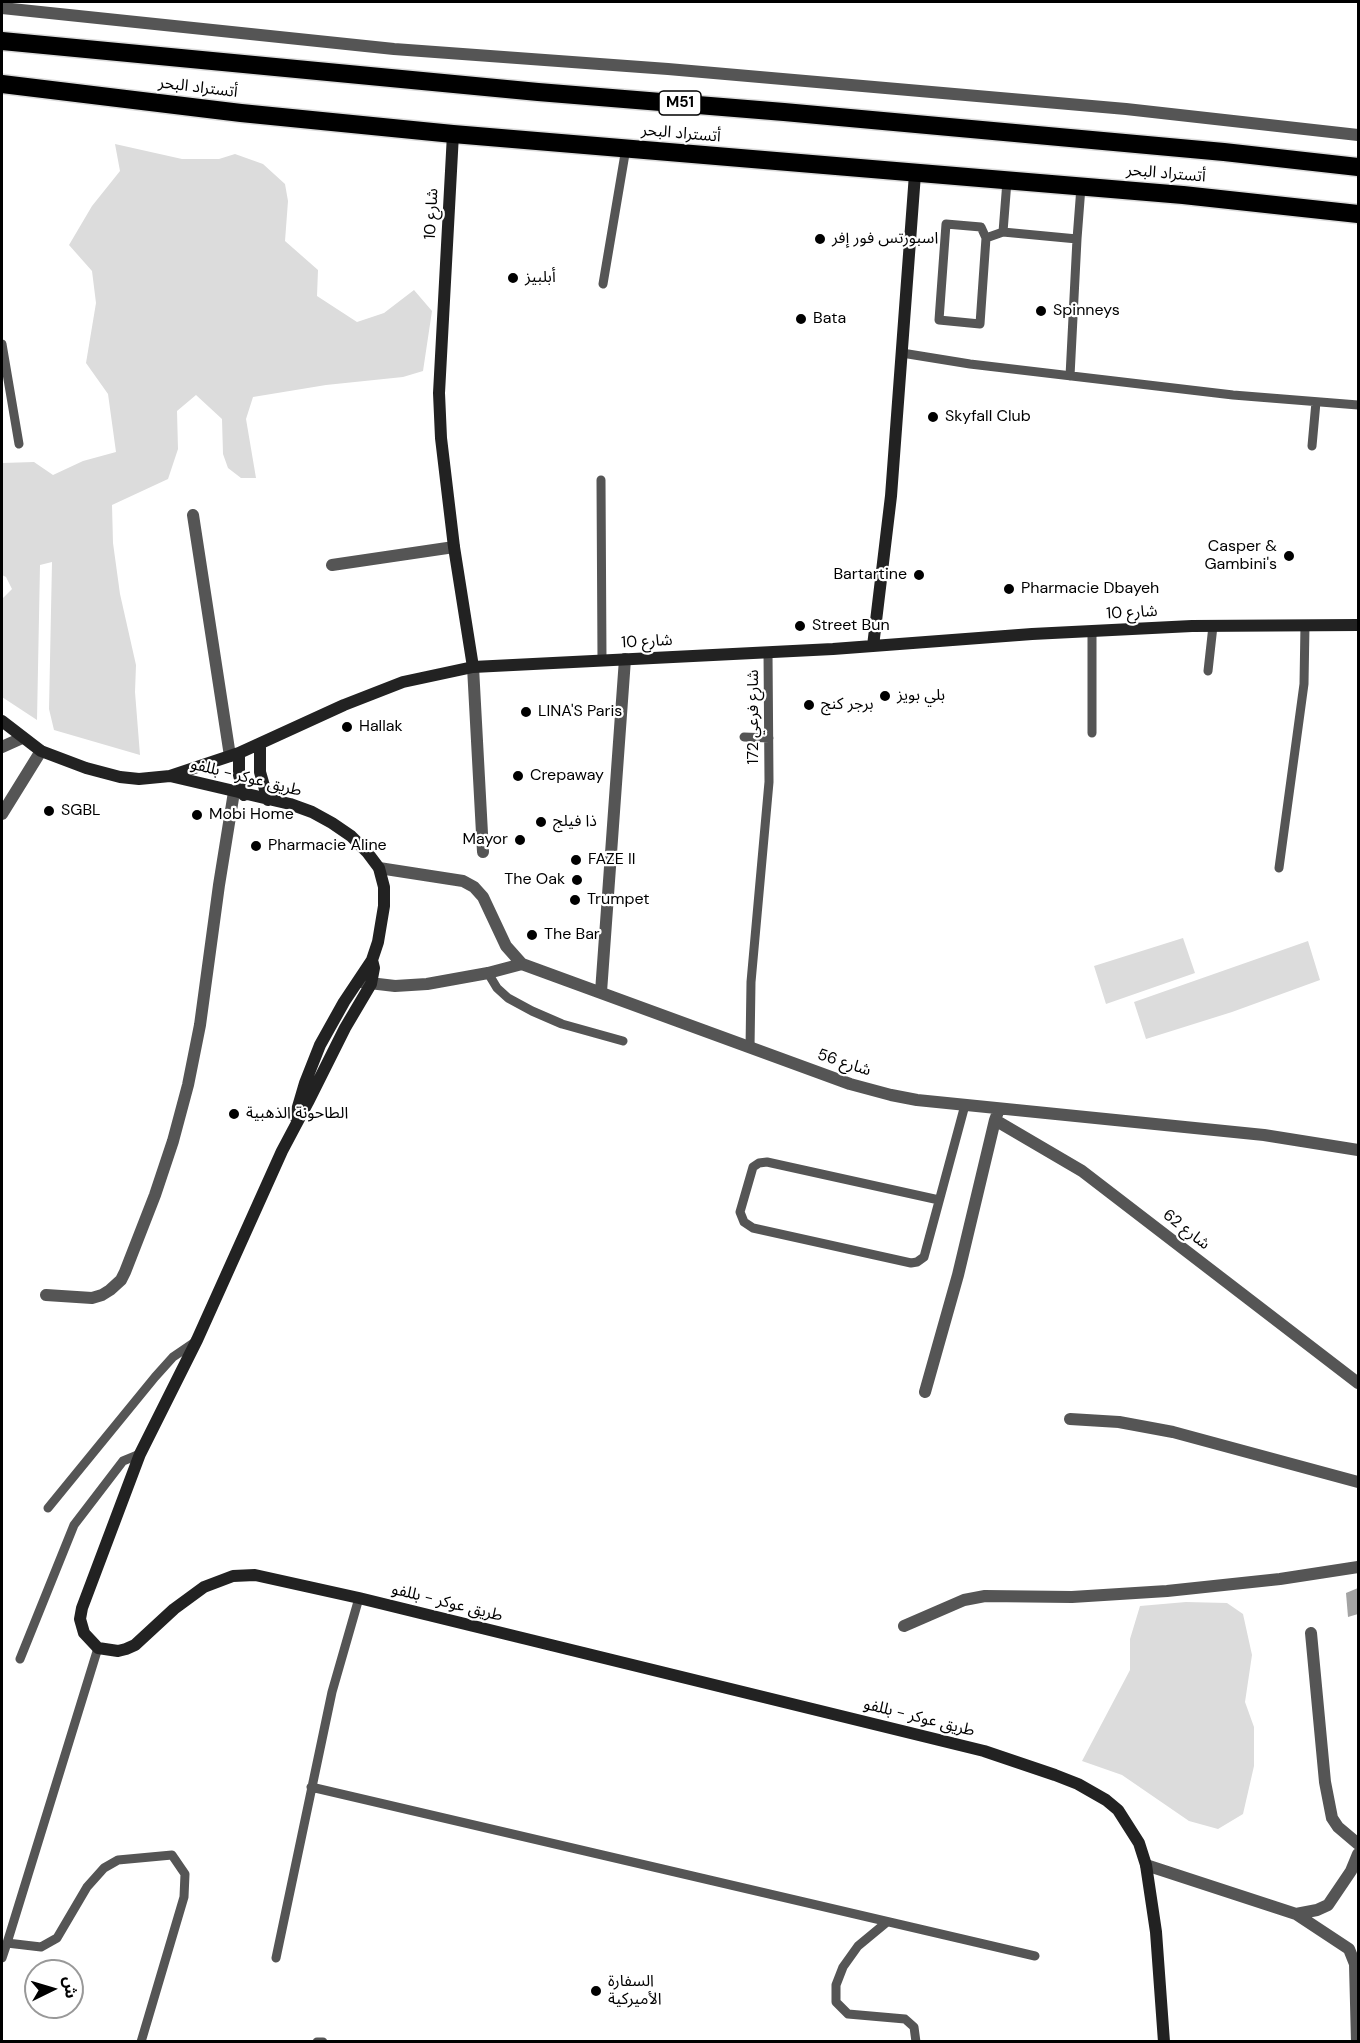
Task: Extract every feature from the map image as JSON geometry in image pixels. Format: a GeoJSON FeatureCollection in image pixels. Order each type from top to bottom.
{"type":"FeatureCollection","features":[{"type":"Feature","properties":{"kind":"highway","name":"أتستراد البحر"},"geometry":{"type":"LineString","coordinates":[[2,41],[526,91],[1188,149],[1359,167]]}},
{"type":"Feature","properties":{"kind":"highway","name":"أتستراد البحر"},"geometry":{"type":"LineString","coordinates":[[2,84],[241,113],[453,134],[1183,195],[1359,214]]}},
{"type":"Feature","properties":{"kind":"street"},"geometry":{"type":"LineString","coordinates":[[2,9],[393,49],[668,69],[1126,109],[1359,135]]}},
{"type":"Feature","properties":{"kind":"street","name":"شارع 10"},"geometry":{"type":"LineString","coordinates":[[453,134],[439,393],[441,438],[454,548],[473,667],[1213,626],[1359,624]]}},
{"type":"Feature","properties":{"kind":"street"},"geometry":{"type":"LineString","coordinates":[[873,645],[891,496],[915,174]]}},
{"type":"Feature","properties":{"kind":"street"},"geometry":{"type":"LineString","coordinates":[[46,1295],[92,1298],[102,1295],[121,1280],[155,1195],[173,1141],[188,1085],[200,1025],[219,885],[239,793],[239,775],[193,515]]}},
{"type":"Feature","properties":{"kind":"street"},"geometry":{"type":"LineString","coordinates":[[332,565],[454,548]]}},
{"type":"Feature","properties":{"kind":"street"},"geometry":{"type":"LineString","coordinates":[[601,992],[625,659]]}},
{"type":"Feature","properties":{"kind":"street"},"geometry":{"type":"LineString","coordinates":[[2,722],[40,751],[86,768],[120,777],[139,779],[170,776],[261,744],[344,705],[403,682],[473,667],[483,852]]}},
{"type":"Feature","properties":{"kind":"street"},"geometry":{"type":"LineString","coordinates":[[2,747],[22,738]]}},
{"type":"Feature","properties":{"kind":"street"},"geometry":{"type":"LineString","coordinates":[[261,744],[260,772],[268,800]]}},
{"type":"Feature","properties":{"kind":"street"},"geometry":{"type":"LineString","coordinates":[[2,814],[40,751]]}},
{"type":"Feature","properties":{"kind":"street","name":"طريق عوكر - بللفو"},"geometry":{"type":"LineString","coordinates":[[170,776],[290,804],[312,812],[351,836],[379,868],[384,887],[384,906],[382,924],[372,960],[332,1023],[310,1068],[293,1130]]}},
{"type":"Feature","properties":{"kind":"street"},"geometry":{"type":"LineString","coordinates":[[358,981],[371,984],[427,984],[489,973],[522,964],[506,946],[483,897],[474,887],[463,882],[379,868]]}},
{"type":"Feature","properties":{"kind":"street","name":"طريق عوكر - بللفو"},"geometry":{"type":"LineString","coordinates":[[372,960],[374,968],[371,984],[345,1028],[293,1130],[197,1340],[140,1454],[82,1608],[82,1629],[89,1639],[98,1648],[118,1651],[132,1647],[192,1594],[216,1581],[233,1576],[255,1575],[359,1598],[975,1749],[1031,1766],[1078,1784],[1106,1800],[1118,1810],[1133,1832],[1146,1865],[1161,1973],[1164,2042]]}},
{"type":"Feature","properties":{"kind":"street","name":"شارع 56"},"geometry":{"type":"LineString","coordinates":[[522,964],[850,1084],[891,1095],[965,1105],[997,1114],[1264,1135],[1359,1150]]}},
{"type":"Feature","properties":{"kind":"street"},"geometry":{"type":"LineString","coordinates":[[925,1392],[958,1275],[997,1114]]}},
{"type":"Feature","properties":{"kind":"street","name":"شارع 62"},"geometry":{"type":"LineString","coordinates":[[997,1114],[1082,1171],[1359,1383]]}},
{"type":"Feature","properties":{"kind":"street"},"geometry":{"type":"LineString","coordinates":[[1070,1419],[1119,1422],[1173,1432],[1359,1482]]}},
{"type":"Feature","properties":{"kind":"street"},"geometry":{"type":"LineString","coordinates":[[904,1626],[964,1600],[985,1596],[1072,1597],[1167,1591],[1280,1579],[1359,1567]]}},
{"type":"Feature","properties":{"kind":"street"},"geometry":{"type":"LineString","coordinates":[[1311,1633],[1325,1782],[1332,1818],[1338,1827],[1359,1844]]}},
{"type":"Feature","properties":{"kind":"street"},"geometry":{"type":"LineString","coordinates":[[1296,1914],[1317,1910],[1328,1905],[1351,1871],[1359,1854]]}},
{"type":"Feature","properties":{"kind":"street"},"geometry":{"type":"LineString","coordinates":[[1146,1865],[1296,1914],[1343,1944],[1353,1956],[1357,2042]]}},
{"type":"Feature","properties":{"kind":"lane"},"geometry":{"type":"LineString","coordinates":[[603,284],[626,148]]}},
{"type":"Feature","properties":{"kind":"lane"},"geometry":{"type":"LineString","coordinates":[[1003,232],[1007,181]]}},
{"type":"Feature","properties":{"kind":"lane"},"geometry":{"type":"LineString","coordinates":[[1070,376],[1081,187]]}},
{"type":"Feature","properties":{"kind":"lane"},"geometry":{"type":"LineString","coordinates":[[946,224],[981,227],[986,238],[980,324],[939,320],[946,224]]}},
{"type":"Feature","properties":{"kind":"lane"},"geometry":{"type":"LineString","coordinates":[[986,238],[1003,232],[1077,238]]}},
{"type":"Feature","properties":{"kind":"lane"},"geometry":{"type":"LineString","coordinates":[[2,344],[19,444]]}},
{"type":"Feature","properties":{"kind":"lane"},"geometry":{"type":"LineString","coordinates":[[902,353],[970,364],[1233,395],[1359,405]]}},
{"type":"Feature","properties":{"kind":"lane"},"geometry":{"type":"LineString","coordinates":[[1312,446],[1316,402]]}},
{"type":"Feature","properties":{"kind":"lane"},"geometry":{"type":"LineString","coordinates":[[601,480],[602,660]]}},
{"type":"Feature","properties":{"kind":"lane"},"geometry":{"type":"LineString","coordinates":[[1208,671],[1213,626]]}},
{"type":"Feature","properties":{"kind":"lane"},"geometry":{"type":"LineString","coordinates":[[1279,868],[1304,684],[1305,626]]}},
{"type":"Feature","properties":{"kind":"lane"},"geometry":{"type":"LineString","coordinates":[[1092,632],[1092,733]]}},
{"type":"Feature","properties":{"kind":"lane","name":"شارع فرعي 172"},"geometry":{"type":"LineString","coordinates":[[750,1048],[751,982],[769,782],[768,652]]}},
{"type":"Feature","properties":{"kind":"lane"},"geometry":{"type":"LineString","coordinates":[[744,737],[769,738]]}},
{"type":"Feature","properties":{"kind":"lane"},"geometry":{"type":"LineString","coordinates":[[489,973],[497,988],[508,998],[532,1011],[562,1024],[623,1041]]}},
{"type":"Feature","properties":{"kind":"lane"},"geometry":{"type":"LineString","coordinates":[[939,1200],[767,1162],[753,1167],[740,1212],[744,1222],[753,1228],[910,1263],[924,1257],[965,1105]]}},
{"type":"Feature","properties":{"kind":"lane"},"geometry":{"type":"LineString","coordinates":[[48,1508],[173,1357],[197,1340]]}},
{"type":"Feature","properties":{"kind":"lane"},"geometry":{"type":"LineString","coordinates":[[20,1659],[74,1525],[123,1461],[140,1454]]}},
{"type":"Feature","properties":{"kind":"lane"},"geometry":{"type":"LineString","coordinates":[[276,1958],[332,1692],[359,1598]]}},
{"type":"Feature","properties":{"kind":"lane"},"geometry":{"type":"LineString","coordinates":[[2,1958],[98,1648]]}},
{"type":"Feature","properties":{"kind":"lane"},"geometry":{"type":"LineString","coordinates":[[311,1787],[1035,1956]]}},
{"type":"Feature","properties":{"kind":"lane"},"geometry":{"type":"LineString","coordinates":[[7,1943],[41,1947],[57,1938],[87,1887],[104,1868],[118,1860],[172,1856],[185,1874],[184,1897],[141,2042]]}},
{"type":"Feature","properties":{"kind":"lane"},"geometry":{"type":"LineString","coordinates":[[887,1922],[858,1946],[843,1967],[836,1985],[836,2002],[848,2014],[905,2019],[914,2027],[916,2042]]}},
{"type":"Feature","properties":{"kind":"lane"},"geometry":{"type":"LineString","coordinates":[[317,2042],[323,2042]]}},
{"type":"Feature","properties":{"kind":"shaded area"},"geometry":{"type":"Polygon","coordinates":[[[115,144],[182,159],[219,159],[235,154],[263,164],[285,184],[288,201],[285,241],[318,270],[317,296],[357,322],[384,313],[414,290],[432,311],[423,371],[403,377],[326,385],[253,397],[246,419],[256,478],[241,478],[228,468],[223,454],[222,419],[196,395],[177,411],[178,449],[168,479],[112,505],[113,543],[120,594],[136,665],[135,692],[140,755],[54,730],[49,709],[52,562],[40,565],[37,720],[2,697],[2,599],[12,589],[6,577],[2,575],[2,463],[34,462],[53,475],[83,461],[116,452],[108,394],[86,363],[96,303],[92,271],[69,245],[92,206],[120,171],[115,144]]]}},
{"type":"Feature","properties":{"kind":"shaded area"},"geometry":{"type":"Polygon","coordinates":[[[1183,938],[1195,973],[1106,1004],[1094,966],[1183,938]]]}},
{"type":"Feature","properties":{"kind":"shaded area"},"geometry":{"type":"Polygon","coordinates":[[[1308,941],[1320,980],[1232,1012],[1146,1039],[1134,1002],[1308,941]]]}},
{"type":"Feature","properties":{"kind":"shaded area"},"geometry":{"type":"Polygon","coordinates":[[[1358,1588],[1358,1614],[1348,1617],[1346,1593],[1358,1588]]]}},
{"type":"Feature","properties":{"kind":"shaded area"},"geometry":{"type":"Polygon","coordinates":[[[1186,1602],[1227,1603],[1243,1614],[1252,1655],[1245,1702],[1254,1727],[1254,1766],[1243,1814],[1218,1829],[1189,1821],[1122,1775],[1082,1761],[1130,1670],[1130,1639],[1140,1606],[1186,1602]]]}},
{"type":"Feature","properties":{"kind":"place","name":"اسبورتس فور إفر"},"geometry":{"type":"Point","coordinates":[820,239]}},
{"type":"Feature","properties":{"kind":"place","name":"أبلبيز"},"geometry":{"type":"Point","coordinates":[513,278]}},
{"type":"Feature","properties":{"kind":"place","name":"Spinneys"},"geometry":{"type":"Point","coordinates":[1041,311]}},
{"type":"Feature","properties":{"kind":"place","name":"Bata"},"geometry":{"type":"Point","coordinates":[801,319]}},
{"type":"Feature","properties":{"kind":"place","name":"Skyfall Club"},"geometry":{"type":"Point","coordinates":[933,417]}},
{"type":"Feature","properties":{"kind":"place","name":"Casper & Gambini's"},"geometry":{"type":"Point","coordinates":[1289,556]}},
{"type":"Feature","properties":{"kind":"place","name":"Bartartine"},"geometry":{"type":"Point","coordinates":[919,575]}},
{"type":"Feature","properties":{"kind":"place","name":"Pharmacie Dbayeh"},"geometry":{"type":"Point","coordinates":[1009,589]}},
{"type":"Feature","properties":{"kind":"place","name":"Street Bun"},"geometry":{"type":"Point","coordinates":[800,626]}},
{"type":"Feature","properties":{"kind":"place","name":"بلي بويز"},"geometry":{"type":"Point","coordinates":[885,696]}},
{"type":"Feature","properties":{"kind":"place","name":"برجر كنج"},"geometry":{"type":"Point","coordinates":[809,705]}},
{"type":"Feature","properties":{"kind":"place","name":"LINA'S Paris"},"geometry":{"type":"Point","coordinates":[526,712]}},
{"type":"Feature","properties":{"kind":"place","name":"Hallak"},"geometry":{"type":"Point","coordinates":[347,727]}},
{"type":"Feature","properties":{"kind":"place","name":"Crepaway"},"geometry":{"type":"Point","coordinates":[518,776]}},
{"type":"Feature","properties":{"kind":"place","name":"SGBL"},"geometry":{"type":"Point","coordinates":[49,811]}},
{"type":"Feature","properties":{"kind":"place","name":"Mobi Home"},"geometry":{"type":"Point","coordinates":[197,815]}},
{"type":"Feature","properties":{"kind":"place","name":"ذا فيلج"},"geometry":{"type":"Point","coordinates":[541,822]}},
{"type":"Feature","properties":{"kind":"place","name":"Mayor"},"geometry":{"type":"Point","coordinates":[520,840]}},
{"type":"Feature","properties":{"kind":"place","name":"Pharmacie Aline"},"geometry":{"type":"Point","coordinates":[256,846]}},
{"type":"Feature","properties":{"kind":"place","name":"FAZE II"},"geometry":{"type":"Point","coordinates":[576,860]}},
{"type":"Feature","properties":{"kind":"place","name":"The Oak"},"geometry":{"type":"Point","coordinates":[577,880]}},
{"type":"Feature","properties":{"kind":"place","name":"Trumpet"},"geometry":{"type":"Point","coordinates":[575,900]}},
{"type":"Feature","properties":{"kind":"place","name":"The Bar"},"geometry":{"type":"Point","coordinates":[532,935]}},
{"type":"Feature","properties":{"kind":"place","name":"الطاحونة الذهبية"},"geometry":{"type":"Point","coordinates":[234,1114]}},
{"type":"Feature","properties":{"kind":"place","name":"السفارة الأميركية"},"geometry":{"type":"Point","coordinates":[596,1991]}}]}
